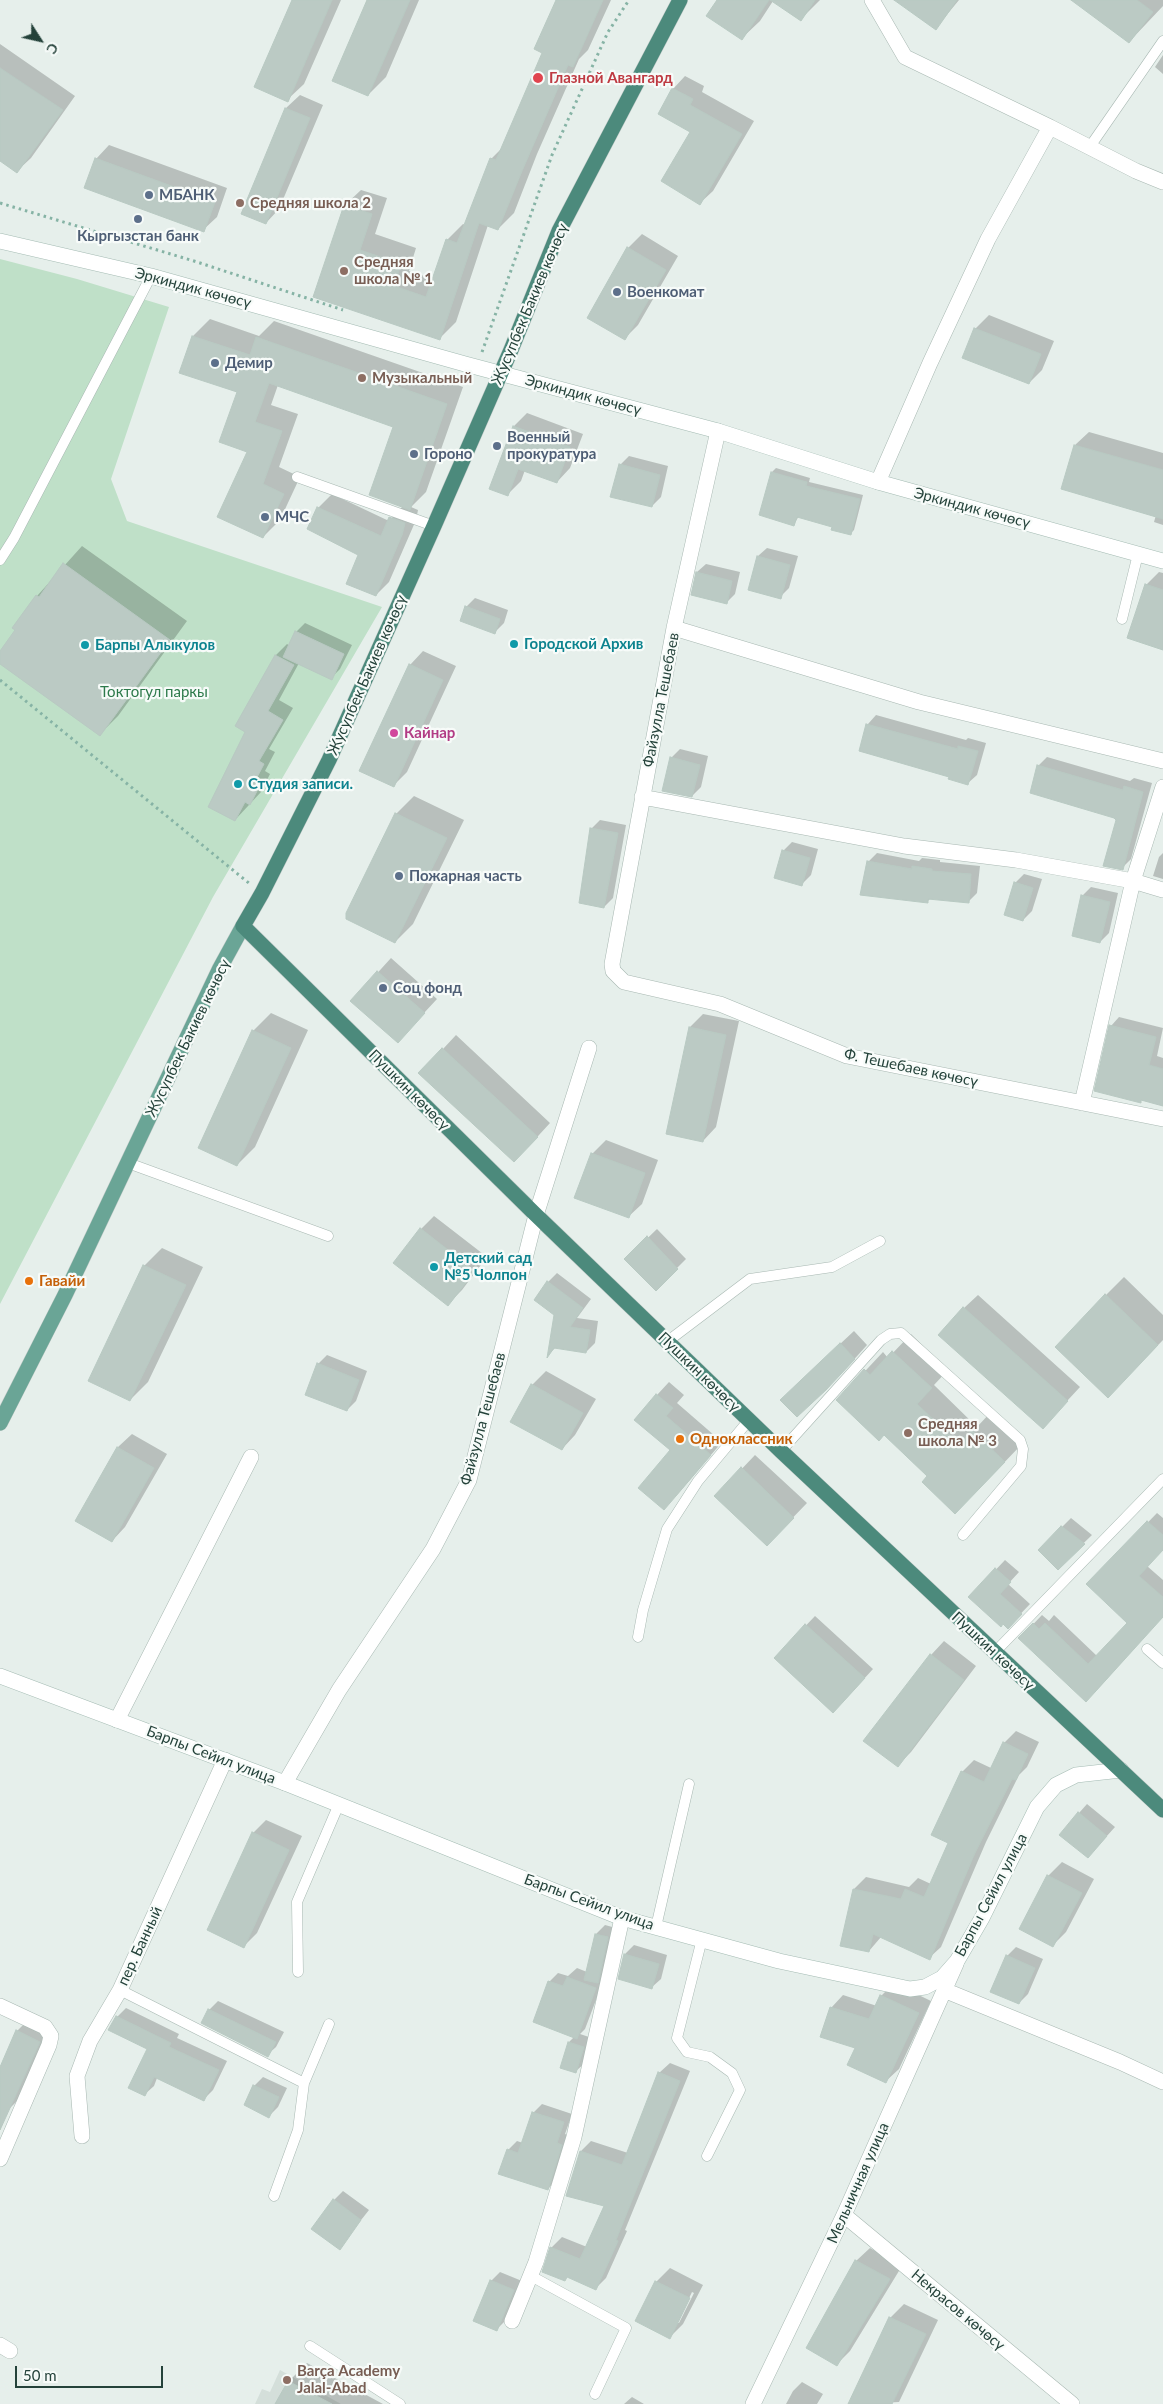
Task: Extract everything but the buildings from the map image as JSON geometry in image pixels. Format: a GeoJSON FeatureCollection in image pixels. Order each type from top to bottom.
{"type":"FeatureCollection","features":[{"type":"Feature","properties":{"kind":"highway","name":"Жусупбек Бакиев көчөсү"},"geometry":{"type":"LineString","coordinates":[[243,926],[262,894],[329,760],[501,373],[559,231],[680,0]]}},
{"type":"Feature","properties":{"kind":"highway","name":"Пушкин көчөсү"},"geometry":{"type":"LineString","coordinates":[[243,926],[536,1215],[781,1451],[1163,1810]]}},
{"type":"Feature","properties":{"kind":"main road","name":"Жусупбек Бакиев көчөсү"},"geometry":{"type":"LineString","coordinates":[[0,1423],[65,1295],[220,968],[243,926]]}},
{"type":"Feature","properties":{"kind":"street"},"geometry":{"type":"LineString","coordinates":[[872,0],[906,56],[1089,148],[1163,182]]}},
{"type":"Feature","properties":{"kind":"street"},"geometry":{"type":"LineString","coordinates":[[878,482],[930,363],[988,239],[1050,127]]}},
{"type":"Feature","properties":{"kind":"street","name":"Эркиндик көчөсү"},"geometry":{"type":"LineString","coordinates":[[0,241],[151,276],[718,432],[878,482],[1163,561]]}},
{"type":"Feature","properties":{"kind":"street","name":"Файзулла Тешебаев"},"geometry":{"type":"LineString","coordinates":[[613,971],[612,964],[674,628],[718,432]]}},
{"type":"Feature","properties":{"kind":"street"},"geometry":{"type":"LineString","coordinates":[[674,628],[919,702],[1163,761]]}},
{"type":"Feature","properties":{"kind":"street"},"geometry":{"type":"LineString","coordinates":[[1082,1103],[1133,881],[1163,787]]}},
{"type":"Feature","properties":{"kind":"street"},"geometry":{"type":"LineString","coordinates":[[642,797],[904,846],[1016,860],[1133,881],[1163,890]]}},
{"type":"Feature","properties":{"kind":"street","name":"Ф. Тешебаев көчөсү"},"geometry":{"type":"LineString","coordinates":[[613,971],[624,982],[720,1004],[847,1056],[1163,1119]]}},
{"type":"Feature","properties":{"kind":"street","name":"Файзулла Тешебаев"},"geometry":{"type":"LineString","coordinates":[[285,1783],[340,1690],[433,1549],[469,1480],[536,1215],[589,1048]]}},
{"type":"Feature","properties":{"kind":"street"},"geometry":{"type":"LineString","coordinates":[[117,1720],[252,1457]]}},
{"type":"Feature","properties":{"kind":"street","name":"Барпы Сейил улица"},"geometry":{"type":"LineString","coordinates":[[0,1676],[339,1804],[622,1918],[779,1960],[910,1989],[925,1987],[942,1978],[957,1960],[982,1918],[1037,1807],[1056,1785],[1076,1775],[1121,1770]]}},
{"type":"Feature","properties":{"kind":"street","name":"пер. Банный"},"geometry":{"type":"LineString","coordinates":[[82,2136],[77,2076],[90,2041],[120,1990],[225,1760]]}},
{"type":"Feature","properties":{"kind":"street"},"geometry":{"type":"LineString","coordinates":[[512,2321],[530,2276],[574,2137],[622,1918]]}},
{"type":"Feature","properties":{"kind":"street","name":"Мельничная улица"},"geometry":{"type":"LineString","coordinates":[[754,2404],[844,2215],[957,1960]]}},
{"type":"Feature","properties":{"kind":"street"},"geometry":{"type":"LineString","coordinates":[[944,1990],[1120,2062],[1163,2082]]}},
{"type":"Feature","properties":{"kind":"street"},"geometry":{"type":"LineString","coordinates":[[0,2006],[45,2027],[50,2036],[49,2045],[0,2159]]}},
{"type":"Feature","properties":{"kind":"street","name":"Некрасов көчөсү"},"geometry":{"type":"LineString","coordinates":[[844,2215],[1072,2404]]}},
{"type":"Feature","properties":{"kind":"lane"},"geometry":{"type":"LineString","coordinates":[[1089,148],[1163,41]]}},
{"type":"Feature","properties":{"kind":"lane"},"geometry":{"type":"LineString","coordinates":[[0,560],[14,538],[151,276]]}},
{"type":"Feature","properties":{"kind":"lane"},"geometry":{"type":"LineString","coordinates":[[297,476],[434,526]]}},
{"type":"Feature","properties":{"kind":"lane"},"geometry":{"type":"LineString","coordinates":[[1122,619],[1138,554]]}},
{"type":"Feature","properties":{"kind":"lane"},"geometry":{"type":"LineString","coordinates":[[128,1163],[328,1236]]}},
{"type":"Feature","properties":{"kind":"lane"},"geometry":{"type":"LineString","coordinates":[[668,1341],[750,1279],[832,1268],[880,1241]]}},
{"type":"Feature","properties":{"kind":"lane"},"geometry":{"type":"LineString","coordinates":[[781,1451],[881,1340],[890,1334],[901,1333],[1020,1440],[1023,1449],[1021,1466],[963,1535]]}},
{"type":"Feature","properties":{"kind":"lane"},"geometry":{"type":"LineString","coordinates":[[638,1638],[643,1610],[667,1529],[686,1497],[749,1420]]}},
{"type":"Feature","properties":{"kind":"lane"},"geometry":{"type":"LineString","coordinates":[[994,1653],[1163,1479]]}},
{"type":"Feature","properties":{"kind":"lane"},"geometry":{"type":"LineString","coordinates":[[1147,1649],[1163,1663]]}},
{"type":"Feature","properties":{"kind":"lane"},"geometry":{"type":"LineString","coordinates":[[656,1927],[688,1784]]}},
{"type":"Feature","properties":{"kind":"lane"},"geometry":{"type":"LineString","coordinates":[[298,1972],[297,1902],[339,1804]]}},
{"type":"Feature","properties":{"kind":"lane"},"geometry":{"type":"LineString","coordinates":[[702,1939],[677,2038],[687,2052],[710,2057],[732,2072],[740,2090],[707,2156]]}},
{"type":"Feature","properties":{"kind":"lane"},"geometry":{"type":"LineString","coordinates":[[120,1990],[304,2083]]}},
{"type":"Feature","properties":{"kind":"lane"},"geometry":{"type":"LineString","coordinates":[[274,2196],[298,2130],[304,2083],[329,2024]]}},
{"type":"Feature","properties":{"kind":"lane"},"geometry":{"type":"LineString","coordinates":[[530,2276],[626,2328],[595,2394]]}},
{"type":"Feature","properties":{"kind":"lane"},"geometry":{"type":"LineString","coordinates":[[310,2346],[400,2404]]}},
{"type":"Feature","properties":{"kind":"path"},"geometry":{"type":"LineString","coordinates":[[481,355],[552,155],[608,32],[630,0]]}},
{"type":"Feature","properties":{"kind":"path"},"geometry":{"type":"LineString","coordinates":[[0,203],[194,261],[351,312]]}},
{"type":"Feature","properties":{"kind":"path"},"geometry":{"type":"LineString","coordinates":[[0,680],[262,894]]}},
{"type":"Feature","properties":{"kind":"shaded area","name":"Barça Academy Jalal-Abad"},"geometry":{"type":"Polygon","coordinates":[[[280,2370],[341,2404],[255,2404],[262,2389],[270,2392],[280,2370]]]}},
{"type":"Feature","properties":{"kind":"green space","name":"Токтогул паркы"},"geometry":{"type":"Polygon","coordinates":[[[0,259],[77,279],[169,307],[111,479],[127,521],[382,607],[213,897],[0,1304],[0,259]]]}},
{"type":"Feature","properties":{"kind":"place","name":"Глазной Авангард"},"geometry":{"type":"Point","coordinates":[538,78]}},
{"type":"Feature","properties":{"kind":"place","name":"МБАНК"},"geometry":{"type":"Point","coordinates":[149,195]}},
{"type":"Feature","properties":{"kind":"place","name":"Средняя школа 2"},"geometry":{"type":"Point","coordinates":[240,203]}},
{"type":"Feature","properties":{"kind":"place","name":"Кыргызстан банк"},"geometry":{"type":"Point","coordinates":[138,219]}},
{"type":"Feature","properties":{"kind":"place","name":"Средняя школа № 1"},"geometry":{"type":"Point","coordinates":[344,271]}},
{"type":"Feature","properties":{"kind":"place","name":"Военкомат"},"geometry":{"type":"Point","coordinates":[617,292]}},
{"type":"Feature","properties":{"kind":"place","name":"Демир"},"geometry":{"type":"Point","coordinates":[215,363]}},
{"type":"Feature","properties":{"kind":"place","name":"Музыкальный"},"geometry":{"type":"Point","coordinates":[362,378]}},
{"type":"Feature","properties":{"kind":"place","name":"Военный прокуратура"},"geometry":{"type":"Point","coordinates":[497,446]}},
{"type":"Feature","properties":{"kind":"place","name":"Гороно"},"geometry":{"type":"Point","coordinates":[414,454]}},
{"type":"Feature","properties":{"kind":"place","name":"МЧС"},"geometry":{"type":"Point","coordinates":[265,517]}},
{"type":"Feature","properties":{"kind":"place","name":"Городской Архив"},"geometry":{"type":"Point","coordinates":[514,644]}},
{"type":"Feature","properties":{"kind":"place","name":"Барпы Алыкулов"},"geometry":{"type":"Point","coordinates":[85,645]}},
{"type":"Feature","properties":{"kind":"place","name":"Кайнар"},"geometry":{"type":"Point","coordinates":[394,733]}},
{"type":"Feature","properties":{"kind":"place","name":"Студия записи."},"geometry":{"type":"Point","coordinates":[238,784]}},
{"type":"Feature","properties":{"kind":"place","name":"Пожарная часть"},"geometry":{"type":"Point","coordinates":[399,876]}},
{"type":"Feature","properties":{"kind":"place","name":"Соц фонд"},"geometry":{"type":"Point","coordinates":[383,988]}},
{"type":"Feature","properties":{"kind":"place","name":"Детский сад №5 Чолпон"},"geometry":{"type":"Point","coordinates":[434,1267]}},
{"type":"Feature","properties":{"kind":"place","name":"Гавайи"},"geometry":{"type":"Point","coordinates":[29,1281]}},
{"type":"Feature","properties":{"kind":"place","name":"Средняя школа № 3"},"geometry":{"type":"Point","coordinates":[908,1433]}},
{"type":"Feature","properties":{"kind":"place","name":"Одноклассник"},"geometry":{"type":"Point","coordinates":[680,1439]}},
{"type":"Feature","properties":{"kind":"place","name":"Barça Academy Jalal-Abad"},"geometry":{"type":"Point","coordinates":[287,2380]}}]}
